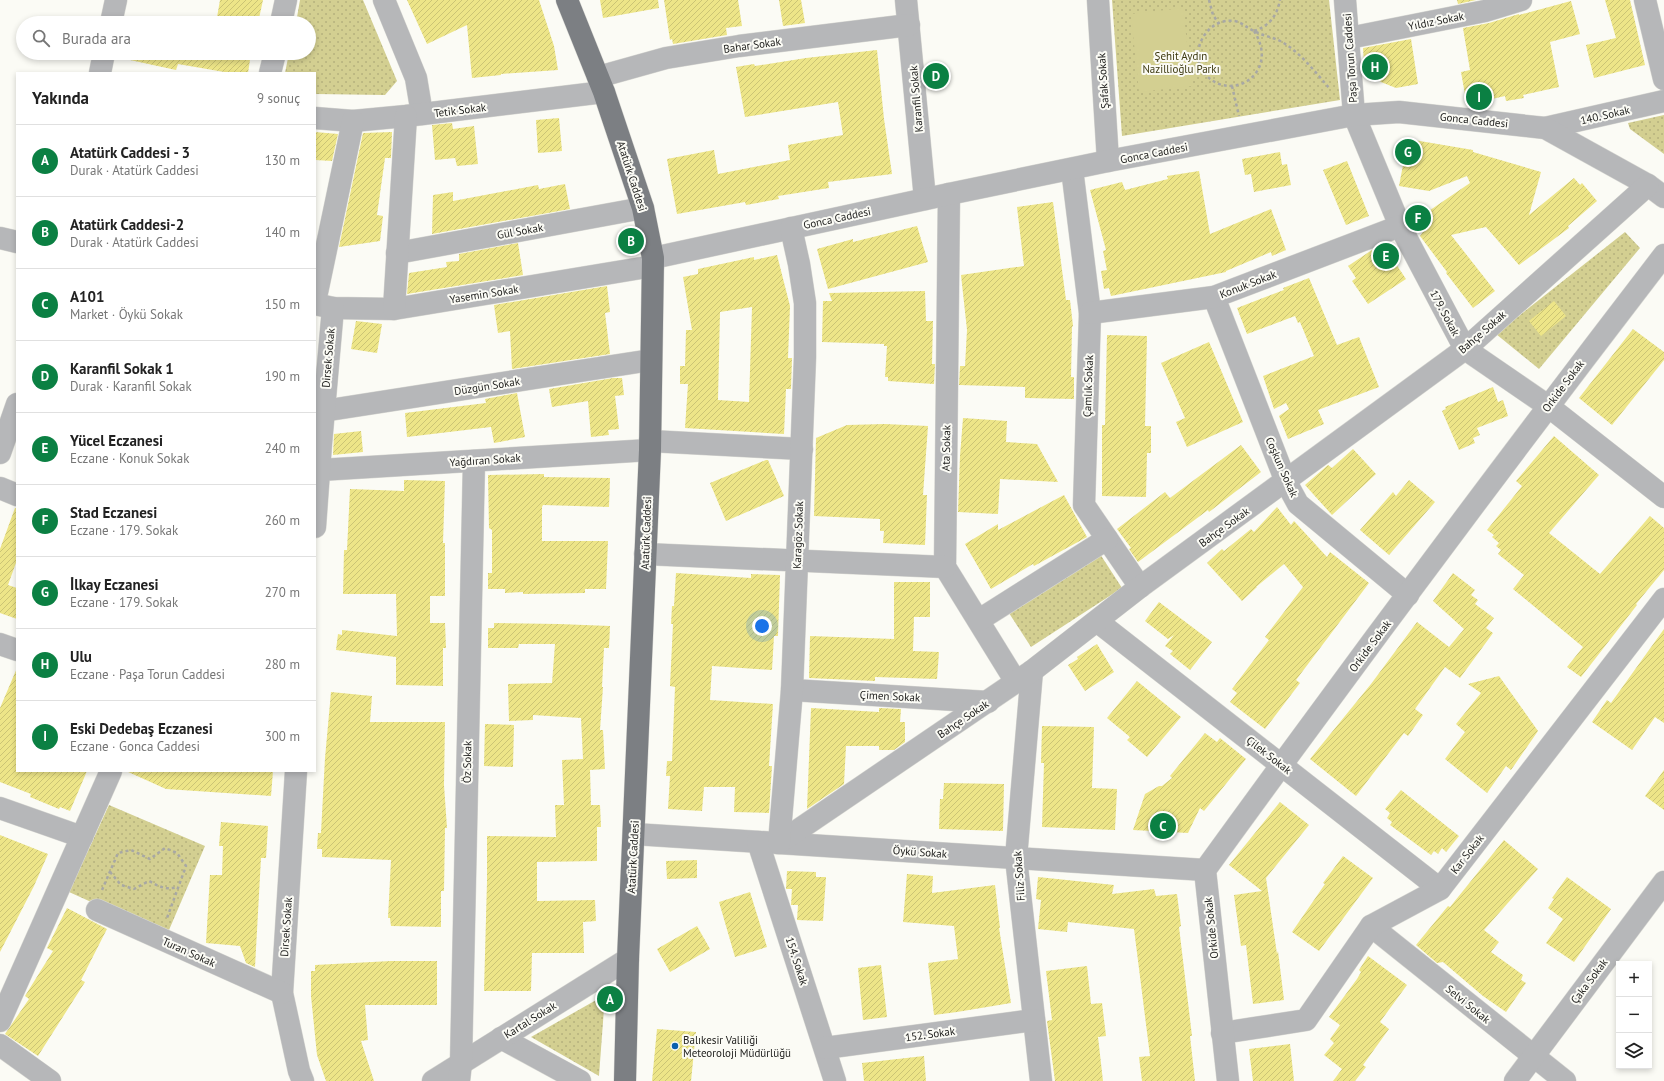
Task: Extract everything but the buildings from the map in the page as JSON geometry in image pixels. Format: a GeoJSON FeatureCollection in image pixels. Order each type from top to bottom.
{"type":"FeatureCollection","features":[{"type":"Feature","properties":{"kind":"main road","name":"Atatürk Caddesi"},"geometry":{"type":"LineString","coordinates":[[567,0],[601,85],[643,208],[653,262],[650,445],[628,958],[625,1081]]}},
{"type":"Feature","properties":{"kind":"street"},"geometry":{"type":"LineString","coordinates":[[113,16],[116,0]]}},
{"type":"Feature","properties":{"kind":"street"},"geometry":{"type":"LineString","coordinates":[[283,16],[286,0]]}},
{"type":"Feature","properties":{"kind":"street"},"geometry":{"type":"LineString","coordinates":[[384,0],[416,78],[414,115],[397,253],[394,309]]}},
{"type":"Feature","properties":{"kind":"street","name":"Karanfil Sokak"},"geometry":{"type":"LineString","coordinates":[[906,0],[925,199]]}},
{"type":"Feature","properties":{"kind":"street","name":"Şafak Sokak"},"geometry":{"type":"LineString","coordinates":[[1098,0],[1108,161]]}},
{"type":"Feature","properties":{"kind":"street","name":"Paşa Torun Caddesi"},"geometry":{"type":"LineString","coordinates":[[1345,0],[1354,115]]}},
{"type":"Feature","properties":{"kind":"street","name":"Yıldız Sokak"},"geometry":{"type":"LineString","coordinates":[[1349,38],[1485,11],[1522,0]]}},
{"type":"Feature","properties":{"kind":"street"},"geometry":{"type":"LineString","coordinates":[[1645,0],[1664,79]]}},
{"type":"Feature","properties":{"kind":"street","name":"Bahar Sokak"},"geometry":{"type":"LineString","coordinates":[[601,85],[666,58],[739,46],[909,25]]}},
{"type":"Feature","properties":{"kind":"street"},"geometry":{"type":"LineString","coordinates":[[100,72],[103,60]]}},
{"type":"Feature","properties":{"kind":"street"},"geometry":{"type":"LineString","coordinates":[[270,72],[273,60]]}},
{"type":"Feature","properties":{"kind":"street","name":"Tetik Sokak"},"geometry":{"type":"LineString","coordinates":[[316,118],[353,121],[414,115],[601,85]]}},
{"type":"Feature","properties":{"kind":"street","name":"140. Sokak"},"geometry":{"type":"LineString","coordinates":[[1545,128],[1664,101]]}},
{"type":"Feature","properties":{"kind":"street","name":"Gonca Caddesi"},"geometry":{"type":"LineString","coordinates":[[653,262],[791,228],[925,199],[1108,161],[1354,115],[1399,112],[1545,128],[1656,191]]}},
{"type":"Feature","properties":{"kind":"street","name":"179. Sokak"},"geometry":{"type":"LineString","coordinates":[[1354,115],[1400,226],[1465,349],[1548,406],[1664,497]]}},
{"type":"Feature","properties":{"kind":"street","name":"Dirsek Sokak"},"geometry":{"type":"LineString","coordinates":[[316,516],[320,470],[318,443],[323,411],[321,305],[353,121]]}},
{"type":"Feature","properties":{"kind":"street","name":"Çamlık Sokak"},"geometry":{"type":"LineString","coordinates":[[1072,169],[1090,313],[1084,505],[1140,587]]}},
{"type":"Feature","properties":{"kind":"street","name":"Bahçe Sokak"},"geometry":{"type":"LineString","coordinates":[[779,843],[988,702],[1098,622],[1140,587],[1286,482],[1465,349],[1656,191]]}},
{"type":"Feature","properties":{"kind":"street","name":"Ata Sokak"},"geometry":{"type":"LineString","coordinates":[[945,567],[949,194]]}},
{"type":"Feature","properties":{"kind":"street","name":"Gül Sokak"},"geometry":{"type":"LineString","coordinates":[[397,253],[643,208]]}},
{"type":"Feature","properties":{"kind":"street","name":"Konuk Sokak"},"geometry":{"type":"LineString","coordinates":[[1090,313],[1214,297],[1400,226]]}},
{"type":"Feature","properties":{"kind":"street","name":"Karagöz Sokak"},"geometry":{"type":"LineString","coordinates":[[779,843],[792,690],[805,357],[805,303],[799,264],[791,228]]}},
{"type":"Feature","properties":{"kind":"street"},"geometry":{"type":"LineString","coordinates":[[0,238],[16,242]]}},
{"type":"Feature","properties":{"kind":"street","name":"Orkide Sokak"},"geometry":{"type":"LineString","coordinates":[[1228,1081],[1206,870],[1281,765],[1548,406],[1664,255]]}},
{"type":"Feature","properties":{"kind":"street","name":"Yasemin Sokak"},"geometry":{"type":"LineString","coordinates":[[321,305],[394,309],[653,262]]}},
{"type":"Feature","properties":{"kind":"street","name":"Coşkun Sokak"},"geometry":{"type":"LineString","coordinates":[[1214,297],[1286,482],[1298,504],[1408,595]]}},
{"type":"Feature","properties":{"kind":"street","name":"Düzgün Sokak"},"geometry":{"type":"LineString","coordinates":[[323,411],[651,360]]}},
{"type":"Feature","properties":{"kind":"street"},"geometry":{"type":"LineString","coordinates":[[0,453],[16,407]]}},
{"type":"Feature","properties":{"kind":"street","name":"Yağdıran Sokak"},"geometry":{"type":"LineString","coordinates":[[320,470],[474,461],[650,445],[802,449]]}},
{"type":"Feature","properties":{"kind":"street","name":"Öz Sokak"},"geometry":{"type":"LineString","coordinates":[[460,1072],[474,461]]}},
{"type":"Feature","properties":{"kind":"street"},"geometry":{"type":"LineString","coordinates":[[0,488],[16,495]]}},
{"type":"Feature","properties":{"kind":"street"},"geometry":{"type":"LineString","coordinates":[[979,620],[1106,538]]}},
{"type":"Feature","properties":{"kind":"street"},"geometry":{"type":"LineString","coordinates":[[645,554],[945,567],[979,620],[1024,677]]}},
{"type":"Feature","properties":{"kind":"street","name":"Kar Sokak"},"geometry":{"type":"LineString","coordinates":[[1222,1033],[1306,1020],[1371,926],[1440,889],[1664,599]]}},
{"type":"Feature","properties":{"kind":"street","name":"Çilek Sokak"},"geometry":{"type":"LineString","coordinates":[[1098,622],[1440,889]]}},
{"type":"Feature","properties":{"kind":"street"},"geometry":{"type":"LineString","coordinates":[[0,644],[16,650]]}},
{"type":"Feature","properties":{"kind":"street","name":"Filiz Sokak"},"geometry":{"type":"LineString","coordinates":[[1024,677],[1016,858],[1041,1081]]}},
{"type":"Feature","properties":{"kind":"street","name":"Çimen Sokak"},"geometry":{"type":"LineString","coordinates":[[792,690],[988,702]]}},
{"type":"Feature","properties":{"kind":"street"},"geometry":{"type":"LineString","coordinates":[[0,1021],[111,772]]}},
{"type":"Feature","properties":{"kind":"street","name":"Dirsek Sokak"},"geometry":{"type":"LineString","coordinates":[[296,772],[282,993],[299,1071],[303,1081]]}},
{"type":"Feature","properties":{"kind":"street"},"geometry":{"type":"LineString","coordinates":[[0,808],[82,837]]}},
{"type":"Feature","properties":{"kind":"street","name":"Öykü Sokak"},"geometry":{"type":"LineString","coordinates":[[634,834],[1206,870]]}},
{"type":"Feature","properties":{"kind":"street","name":"154. Sokak"},"geometry":{"type":"LineString","coordinates":[[758,842],[835,1081]]}},
{"type":"Feature","properties":{"kind":"street","name":"Çaka Sokak"},"geometry":{"type":"LineString","coordinates":[[1515,1081],[1662,888]]}},
{"type":"Feature","properties":{"kind":"street","name":"Turan Sokak"},"geometry":{"type":"LineString","coordinates":[[99,901],[157,937],[282,993]]}},
{"type":"Feature","properties":{"kind":"street","name":"Selvi Sokak"},"geometry":{"type":"LineString","coordinates":[[1371,926],[1565,1081]]}},
{"type":"Feature","properties":{"kind":"street","name":"Kartal Sokak"},"geometry":{"type":"LineString","coordinates":[[433,1081],[460,1072],[500,1038],[628,958]]}},
{"type":"Feature","properties":{"kind":"street","name":"152. Sokak"},"geometry":{"type":"LineString","coordinates":[[825,1048],[1034,1020]]}},
{"type":"Feature","properties":{"kind":"street"},"geometry":{"type":"LineString","coordinates":[[500,1038],[580,1081]]}},
{"type":"Feature","properties":{"kind":"street"},"geometry":{"type":"LineString","coordinates":[[0,1045],[50,1081]]}},
{"type":"Feature","properties":{"kind":"path"},"geometry":{"type":"LineString","coordinates":[[1209,0],[1213,15],[1219,24]]}},
{"type":"Feature","properties":{"kind":"path"},"geometry":{"type":"LineString","coordinates":[[1254,31],[1263,28],[1272,20],[1278,10],[1280,0]]}},
{"type":"Feature","properties":{"kind":"path"},"geometry":{"type":"LineString","coordinates":[[1254,31],[1260,40],[1263,51],[1262,61],[1258,71],[1251,78],[1242,84],[1232,86],[1222,85],[1205,73],[1200,64],[1198,54],[1200,43],[1205,33],[1214,26],[1234,21],[1284,43],[1296,53],[1335,94]]}},
{"type":"Feature","properties":{"kind":"path"},"geometry":{"type":"LineString","coordinates":[[1232,86],[1239,116]]}},
{"type":"Feature","properties":{"kind":"path"},"geometry":{"type":"LineString","coordinates":[[99,901],[118,853],[131,850],[150,858],[165,848],[178,852],[186,866],[163,928],[157,937]]}},
{"type":"Feature","properties":{"kind":"path"},"geometry":{"type":"LineString","coordinates":[[110,872],[122,885],[134,889],[149,881],[169,889],[178,886]]}},
{"type":"Feature","properties":{"kind":"green space"},"geometry":{"type":"Polygon","coordinates":[[[300,0],[363,0],[397,81],[385,95],[316,94],[316,72],[285,72],[288,60],[316,60],[316,16],[297,16],[300,0]]]}},
{"type":"Feature","properties":{"kind":"green space","name":"Şehit Aydın Nazillioğlu Parkı"},"geometry":{"type":"Polygon","coordinates":[[[1112,0],[1329,0],[1340,100],[1122,136],[1112,0]]]}},
{"type":"Feature","properties":{"kind":"green space"},"geometry":{"type":"Polygon","coordinates":[[[1183,8],[1192,86],[1139,92],[1131,14],[1183,8]]]}},
{"type":"Feature","properties":{"kind":"green space"},"geometry":{"type":"Polygon","coordinates":[[[1664,115],[1664,154],[1630,129],[1628,123],[1664,115]]]}},
{"type":"Feature","properties":{"kind":"green space"},"geometry":{"type":"Polygon","coordinates":[[[1625,232],[1640,248],[1539,369],[1496,334],[1625,232]]]}},
{"type":"Feature","properties":{"kind":"green space"},"geometry":{"type":"Polygon","coordinates":[[[1100,554],[1122,588],[1031,647],[1009,613],[1100,554]]]}},
{"type":"Feature","properties":{"kind":"green space"},"geometry":{"type":"Polygon","coordinates":[[[109,805],[205,846],[169,930],[97,900],[89,901],[69,892],[109,805]]]}},
{"type":"Feature","properties":{"kind":"green space"},"geometry":{"type":"Polygon","coordinates":[[[605,995],[599,1076],[531,1037],[605,995]]]}},
{"type":"Feature","properties":{"kind":"place","name":"Ulu"},"geometry":{"type":"Point","coordinates":[1375,67]}},
{"type":"Feature","properties":{"kind":"place","name":"Karanfil Sokak 1"},"geometry":{"type":"Point","coordinates":[936,76]}},
{"type":"Feature","properties":{"kind":"place","name":"Eski Dedebaş Eczanesi"},"geometry":{"type":"Point","coordinates":[1479,97]}},
{"type":"Feature","properties":{"kind":"place","name":"İlkay Eczanesi"},"geometry":{"type":"Point","coordinates":[1408,152]}},
{"type":"Feature","properties":{"kind":"place","name":"Stad Eczanesi"},"geometry":{"type":"Point","coordinates":[1418,218]}},
{"type":"Feature","properties":{"kind":"place","name":"Atatürk Caddesi-2"},"geometry":{"type":"Point","coordinates":[631,241]}},
{"type":"Feature","properties":{"kind":"place","name":"Yücel Eczanesi"},"geometry":{"type":"Point","coordinates":[1386,256]}},
{"type":"Feature","properties":{"kind":"place","name":"A101"},"geometry":{"type":"Point","coordinates":[1163,826]}},
{"type":"Feature","properties":{"kind":"place","name":"Atatürk Caddesi - 3"},"geometry":{"type":"Point","coordinates":[610,999]}},
{"type":"Feature","properties":{"kind":"place","name":"Balıkesir Valiliği Meteoroloji Müdürlüğü"},"geometry":{"type":"Point","coordinates":[675,1046]}}]}
